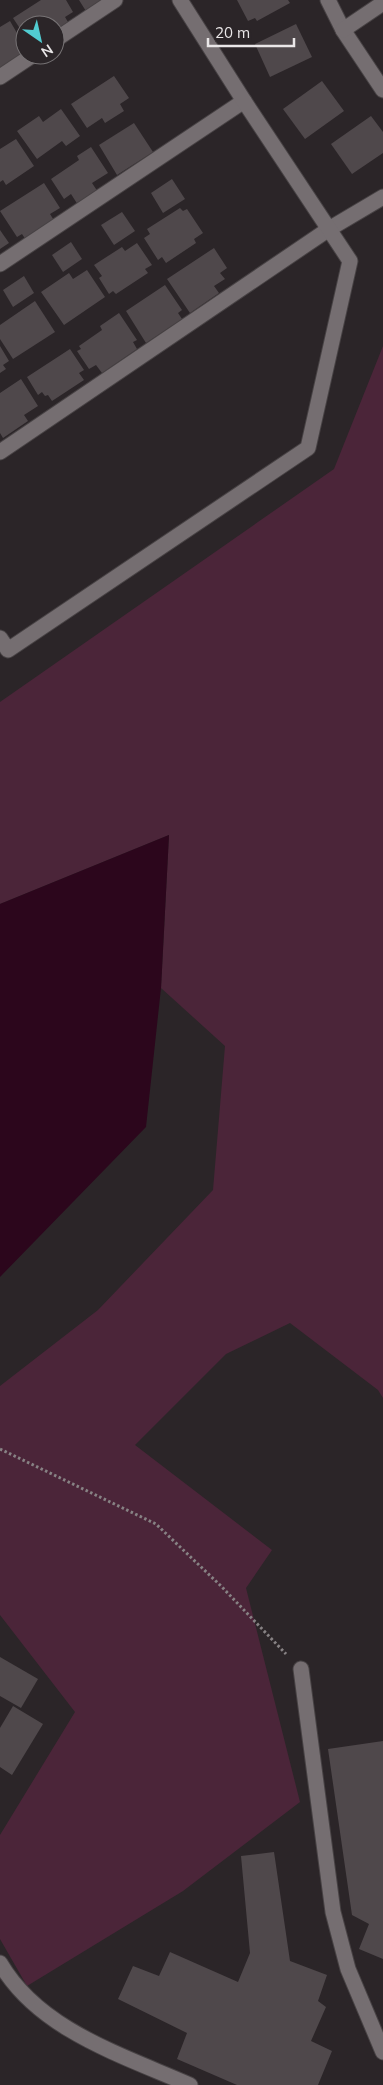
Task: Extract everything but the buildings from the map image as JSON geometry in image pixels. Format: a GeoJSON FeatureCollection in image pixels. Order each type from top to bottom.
{"type":"FeatureCollection","features":[{"type":"Feature","properties":{"kind":"street"},"geometry":{"type":"LineString","coordinates":[[65,33],[115,0]]}},
{"type":"Feature","properties":{"kind":"street"},"geometry":{"type":"LineString","coordinates":[[0,638],[8,650],[308,448],[350,261],[180,0]]}},
{"type":"Feature","properties":{"kind":"street"},"geometry":{"type":"LineString","coordinates":[[328,0],[343,30],[383,90]]}},
{"type":"Feature","properties":{"kind":"street"},"geometry":{"type":"LineString","coordinates":[[343,30],[383,3]]}},
{"type":"Feature","properties":{"kind":"street"},"geometry":{"type":"LineString","coordinates":[[0,77],[18,65]]}},
{"type":"Feature","properties":{"kind":"street"},"geometry":{"type":"LineString","coordinates":[[0,264],[244,101]]}},
{"type":"Feature","properties":{"kind":"street"},"geometry":{"type":"LineString","coordinates":[[0,452],[330,229],[383,196]]}},
{"type":"Feature","properties":{"kind":"street"},"geometry":{"type":"LineString","coordinates":[[301,1669],[333,1912],[348,1969],[383,2052]]}},
{"type":"Feature","properties":{"kind":"street"},"geometry":{"type":"LineString","coordinates":[[0,1963],[22,1994],[56,2022],[84,2037],[190,2085]]}},
{"type":"Feature","properties":{"kind":"path"},"geometry":{"type":"LineString","coordinates":[[0,1449],[156,1524],[221,1586],[301,1669]]}},
{"type":"Feature","properties":{"kind":"shaded area"},"geometry":{"type":"Polygon","coordinates":[[[383,346],[383,1398],[378,1390],[290,1323],[226,1354],[135,1445],[272,1550],[246,1588],[300,1802],[183,1891],[27,1986],[0,1939],[0,1835],[75,1712],[0,1615],[0,1386],[98,1310],[213,1190],[225,1046],[161,988],[169,835],[0,904],[0,702],[334,469],[383,346]]]}},
{"type":"Feature","properties":{"kind":"shaded area"},"geometry":{"type":"Polygon","coordinates":[[[169,835],[161,988],[146,1127],[0,1277],[0,904],[169,835]]]}}]}
